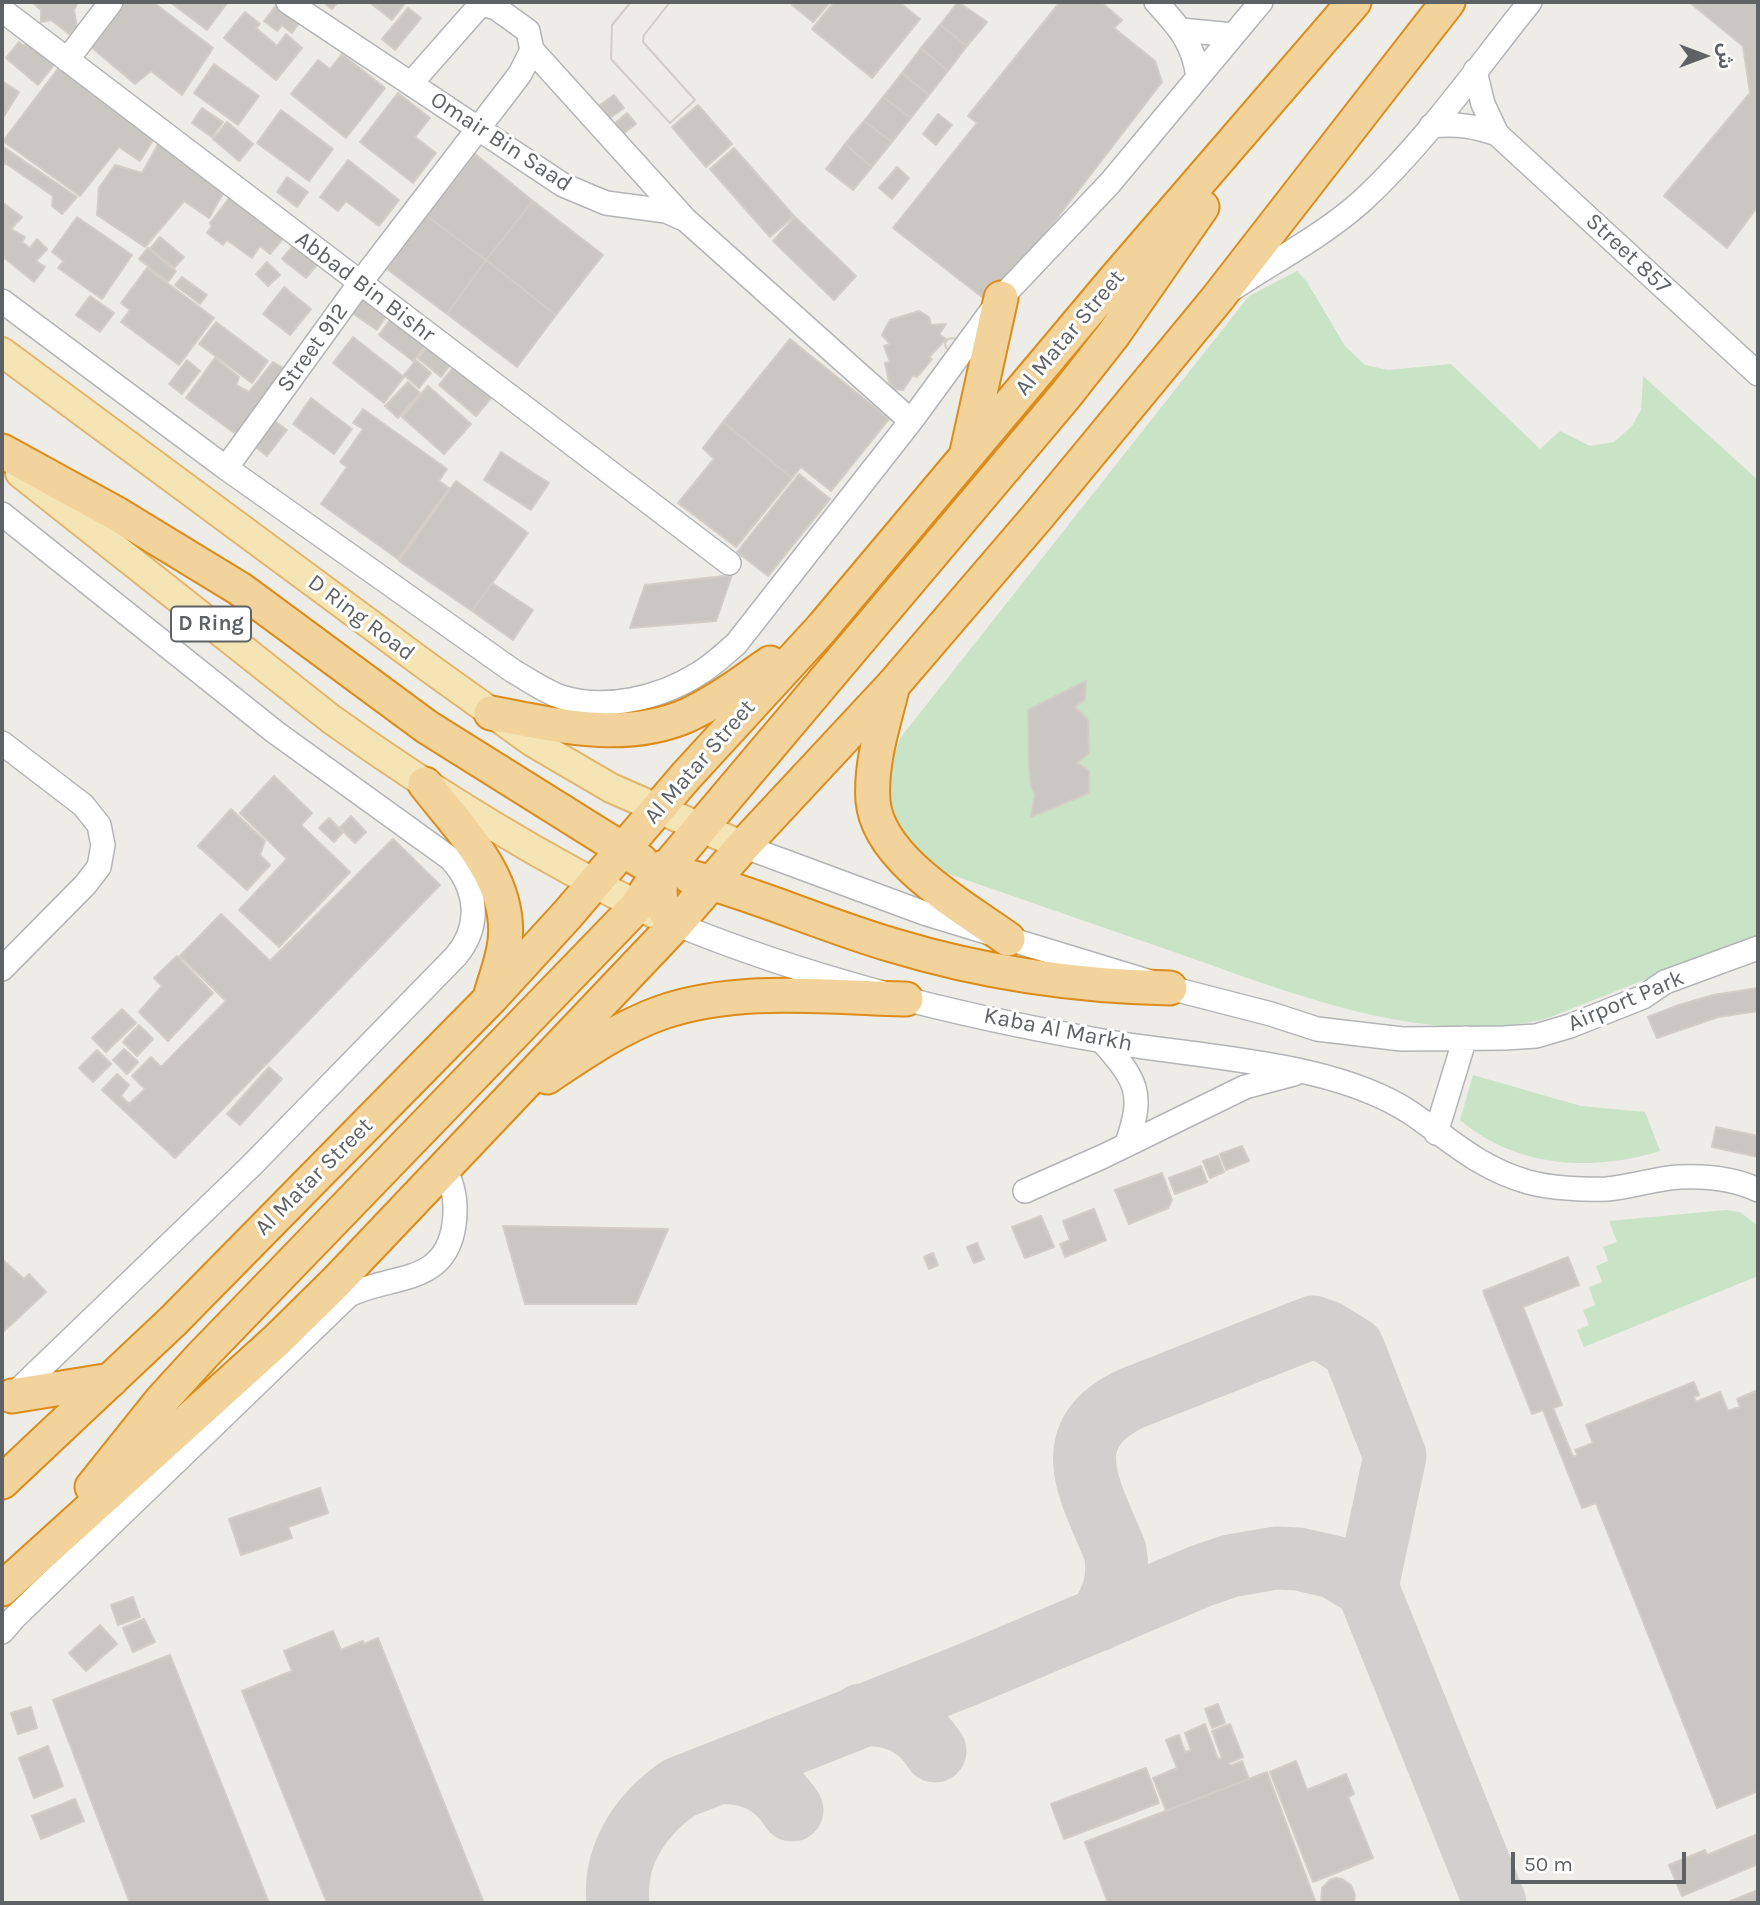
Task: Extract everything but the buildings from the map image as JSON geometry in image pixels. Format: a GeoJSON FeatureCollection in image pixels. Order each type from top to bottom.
{"type":"FeatureCollection","features":[{"type":"Feature","properties":{"kind":"highway","name":"Al Matar Street"},"geometry":{"type":"LineString","coordinates":[[2,1482],[173,1321],[490,999],[822,628],[1354,2]]}},
{"type":"Feature","properties":{"kind":"highway"},"geometry":{"type":"LineString","coordinates":[[2,1589],[277,1340],[676,924],[743,846],[894,684],[1029,526],[1217,299],[1448,2]]}},
{"type":"Feature","properties":{"kind":"highway"},"geometry":{"type":"LineString","coordinates":[[35,1561],[152,1412],[202,1356],[638,906],[663,870],[797,716],[1113,335],[1306,57]]}},
{"type":"Feature","properties":{"kind":"highway"},"geometry":{"type":"LineString","coordinates":[[966,457],[1001,298]]}},
{"type":"Feature","properties":{"kind":"highway"},"geometry":{"type":"LineString","coordinates":[[2,452],[117,514],[240,589],[427,727],[623,851],[663,870],[710,883],[890,945],[959,964],[1074,984],[1170,988]]}},
{"type":"Feature","properties":{"kind":"highway"},"geometry":{"type":"LineString","coordinates":[[491,713],[615,731],[657,725],[687,715],[714,701],[822,628]]}},
{"type":"Feature","properties":{"kind":"highway"},"geometry":{"type":"LineString","coordinates":[[894,684],[874,772],[873,803],[880,825],[907,863],[1008,939]]}},
{"type":"Feature","properties":{"kind":"highway"},"geometry":{"type":"LineString","coordinates":[[425,785],[483,860],[503,904],[505,941],[490,999]]}},
{"type":"Feature","properties":{"kind":"highway"},"geometry":{"type":"LineString","coordinates":[[657,810],[665,822],[668,835],[661,901],[663,910],[676,924]]}},
{"type":"Feature","properties":{"kind":"highway"},"geometry":{"type":"LineString","coordinates":[[594,885],[618,870],[638,868],[691,872],[711,867],[724,861],[743,846]]}},
{"type":"Feature","properties":{"kind":"highway"},"geometry":{"type":"LineString","coordinates":[[496,1112],[617,1033],[660,1013],[700,1002],[749,996],[906,999]]}},
{"type":"Feature","properties":{"kind":"highway"},"geometry":{"type":"LineString","coordinates":[[7,1400],[111,1380]]}},
{"type":"Feature","properties":{"kind":"main road","name":"D Ring Road"},"geometry":{"type":"LineString","coordinates":[[2,352],[491,713],[582,772],[657,810],[743,846]]}},
{"type":"Feature","properties":{"kind":"main road","name":"D Ring"},"geometry":{"type":"LineString","coordinates":[[2,458],[331,719],[425,785],[594,885],[676,924]]}},
{"type":"Feature","properties":{"kind":"street"},"geometry":{"type":"LineString","coordinates":[[67,60],[111,2]]}},
{"type":"Feature","properties":{"kind":"street","name":"Omair Bin Saad"},"geometry":{"type":"LineString","coordinates":[[288,2],[554,179],[584,195],[628,208],[666,212],[686,220],[911,421]]}},
{"type":"Feature","properties":{"kind":"street"},"geometry":{"type":"LineString","coordinates":[[1156,2],[1181,30],[1192,50],[1198,77]]}},
{"type":"Feature","properties":{"kind":"street"},"geometry":{"type":"LineString","coordinates":[[911,421],[1001,298],[1110,183],[1261,2]]}},
{"type":"Feature","properties":{"kind":"street"},"geometry":{"type":"LineString","coordinates":[[1217,299],[1362,201],[1431,127],[1531,2]]}},
{"type":"Feature","properties":{"kind":"street"},"geometry":{"type":"LineString","coordinates":[[414,80],[481,4],[496,8],[528,31],[532,50],[686,220]]}},
{"type":"Feature","properties":{"kind":"street","name":"Abbad Bin Bishr"},"geometry":{"type":"LineString","coordinates":[[2,10],[729,564]]}},
{"type":"Feature","properties":{"kind":"street"},"geometry":{"type":"LineString","coordinates":[[1181,30],[1233,36]]}},
{"type":"Feature","properties":{"kind":"street","name":"Street 912"},"geometry":{"type":"LineString","coordinates":[[226,468],[360,283],[520,74],[532,50]]}},
{"type":"Feature","properties":{"kind":"street","name":"Street 857"},"geometry":{"type":"LineString","coordinates":[[1475,71],[1483,104],[1497,134],[1758,374]]}},
{"type":"Feature","properties":{"kind":"street","name":"Street 857"},"geometry":{"type":"LineString","coordinates":[[1431,127],[1453,124],[1476,127],[1497,134]]}},
{"type":"Feature","properties":{"kind":"street","name":"D Ring Road"},"geometry":{"type":"LineString","coordinates":[[2,301],[226,468],[503,664],[548,692],[580,701],[614,701],[642,697],[685,682],[713,664],[736,644],[911,421]]}},
{"type":"Feature","properties":{"kind":"street"},"geometry":{"type":"LineString","coordinates":[[6,520],[275,732],[451,859],[465,876],[474,910],[470,935],[456,956],[251,1166],[7,1400]]}},
{"type":"Feature","properties":{"kind":"street"},"geometry":{"type":"LineString","coordinates":[[2,743],[83,805],[99,825],[103,845],[99,867],[85,885],[2,969]]}},
{"type":"Feature","properties":{"kind":"street"},"geometry":{"type":"LineString","coordinates":[[743,846],[924,913],[1170,988],[1317,1029],[1402,1039],[1465,1038],[1436,1133],[1483,1165],[1530,1182],[1608,1189],[1679,1177],[1716,1179],[1748,1185],[1758,1190]]}},
{"type":"Feature","properties":{"kind":"street","name":"Kaba Al Markh"},"geometry":{"type":"LineString","coordinates":[[676,924],[785,965],[906,999],[1102,1041],[1306,1072],[1374,1094],[1410,1112],[1436,1133]]}},
{"type":"Feature","properties":{"kind":"street","name":"Airport Park"},"geometry":{"type":"LineString","coordinates":[[1465,1038],[1536,1036],[1570,1026],[1643,997],[1665,982],[1758,948]]}},
{"type":"Feature","properties":{"kind":"street"},"geometry":{"type":"LineString","coordinates":[[1102,1041],[1125,1068],[1135,1088],[1137,1111],[1127,1143]]}},
{"type":"Feature","properties":{"kind":"street"},"geometry":{"type":"LineString","coordinates":[[1024,1191],[1245,1087],[1306,1072]]}},
{"type":"Feature","properties":{"kind":"street"},"geometry":{"type":"LineString","coordinates":[[2,1632],[13,1618],[341,1301],[362,1288],[424,1272],[438,1261],[449,1245],[456,1205],[454,1190],[444,1167]]}},
{"type":"Feature","properties":{"kind":"green space"},"geometry":{"type":"Polygon","coordinates":[[[1297,271],[1307,282],[1345,346],[1365,365],[1388,370],[1451,364],[1540,449],[1560,431],[1590,446],[1614,442],[1632,426],[1641,410],[1643,376],[1758,480],[1758,935],[1548,1018],[1502,1026],[1455,1027],[1407,1022],[1312,999],[912,859],[886,809],[888,771],[901,737],[1249,296],[1297,271]]]}},
{"type":"Feature","properties":{"kind":"green space"},"geometry":{"type":"Polygon","coordinates":[[[1473,1075],[1581,1106],[1645,1112],[1660,1151],[1608,1162],[1581,1163],[1530,1156],[1506,1148],[1482,1136],[1460,1120],[1473,1075]]]}},
{"type":"Feature","properties":{"kind":"green space"},"geometry":{"type":"Polygon","coordinates":[[[1726,1210],[1740,1212],[1758,1226],[1758,1276],[1584,1347],[1577,1330],[1589,1325],[1583,1310],[1595,1305],[1589,1287],[1602,1282],[1596,1266],[1608,1261],[1603,1247],[1617,1242],[1609,1221],[1726,1210]]]}},
{"type":"Feature","properties":{"kind":"taxiway"},"geometry":{"type":"LineString","coordinates":[[1098,1620],[1112,1596],[1117,1570],[1115,1551],[1089,1487],[1085,1467],[1086,1448],[1092,1430],[1107,1414],[1130,1399],[1313,1327],[1353,1348],[1395,1456],[1367,1587]]}},
{"type":"Feature","properties":{"kind":"taxiway"},"geometry":{"type":"LineString","coordinates":[[618,1903],[620,1868],[632,1837],[653,1810],[679,1788],[964,1676],[1201,1576],[1230,1566],[1276,1558],[1298,1559],[1334,1567],[1367,1587],[1495,1903]]}},
{"type":"Feature","properties":{"kind":"taxiway"},"geometry":{"type":"LineString","coordinates":[[861,1715],[884,1716],[904,1722],[921,1734],[935,1751]]}},
{"type":"Feature","properties":{"kind":"taxiway"},"geometry":{"type":"LineString","coordinates":[[718,1773],[741,1774],[761,1781],[778,1793],[792,1810]]}}]}
